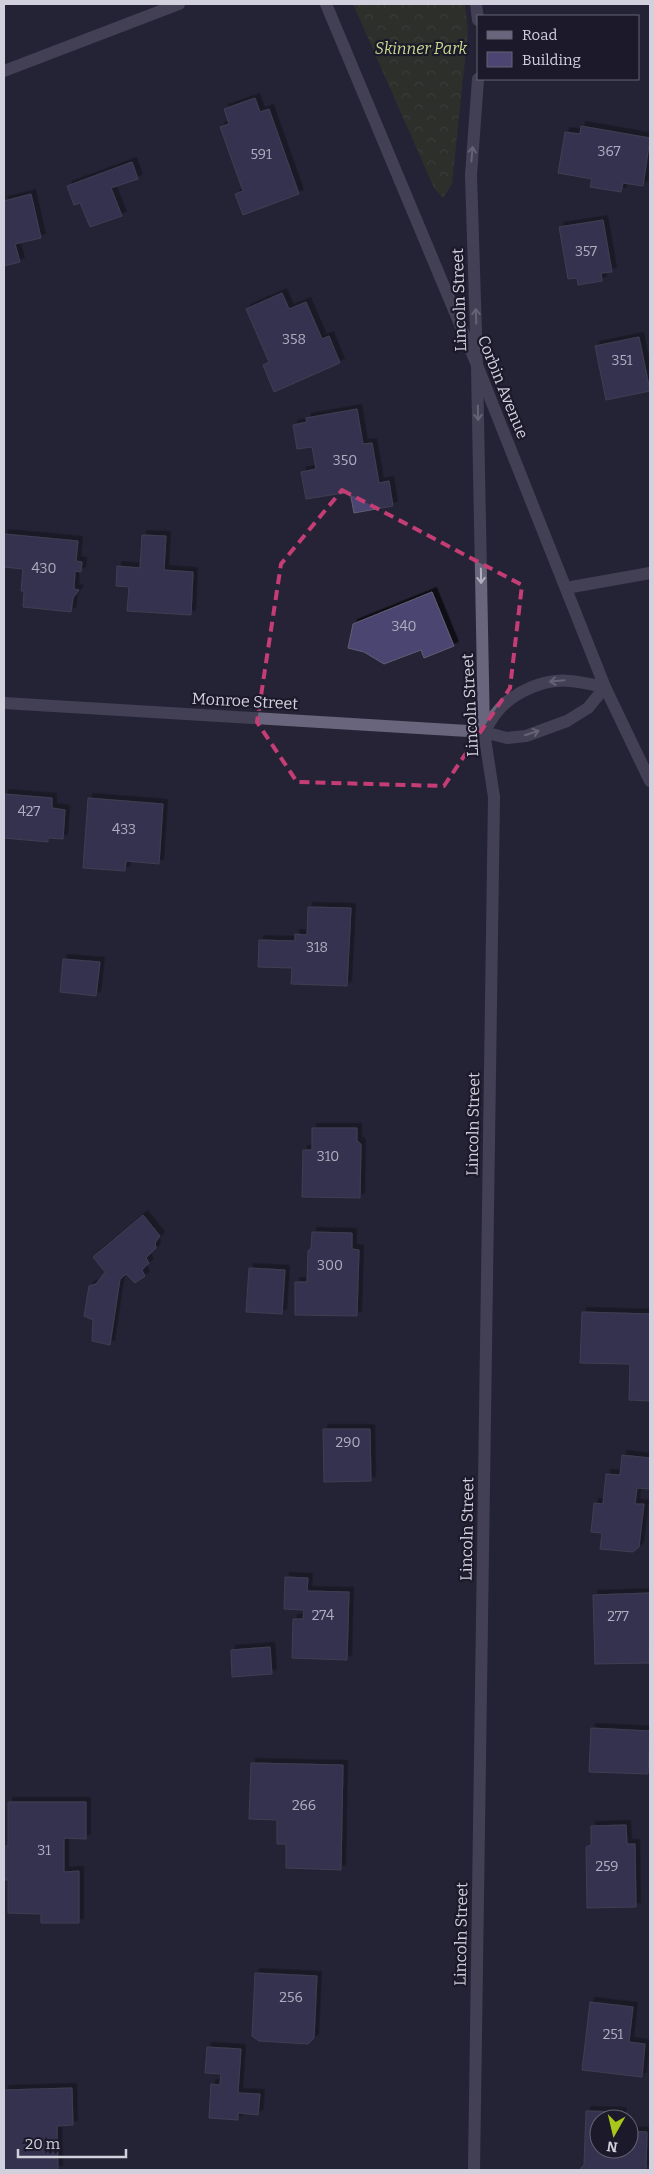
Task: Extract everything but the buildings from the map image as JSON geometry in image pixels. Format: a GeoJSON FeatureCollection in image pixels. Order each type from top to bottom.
{"type":"FeatureCollection","features":[{"type":"Feature","properties":{"kind":"street"},"geometry":{"type":"LineString","coordinates":[[4,71],[178,4]]}},
{"type":"Feature","properties":{"kind":"street","name":"Corbin Avenue"},"geometry":{"type":"LineString","coordinates":[[326,4],[477,365],[605,687],[650,782]]}},
{"type":"Feature","properties":{"kind":"street","name":"Lincoln Street"},"geometry":{"type":"LineString","coordinates":[[474,2170],[494,797],[484,732],[477,365],[470,175],[478,80]]}},
{"type":"Feature","properties":{"kind":"street"},"geometry":{"type":"LineString","coordinates":[[566,588],[650,573]]}},
{"type":"Feature","properties":{"kind":"street"},"geometry":{"type":"LineString","coordinates":[[484,732],[497,712],[511,699],[538,685],[554,681],[570,681],[605,687]]}},
{"type":"Feature","properties":{"kind":"street","name":"Monroe Street"},"geometry":{"type":"LineString","coordinates":[[4,703],[484,732],[507,738],[526,736],[567,721],[588,708],[605,687]]}},
{"type":"Feature","properties":{"kind":"highlighted area"},"geometry":{"type":"Polygon","coordinates":[[[342,490],[522,585],[510,688],[444,786],[297,782],[257,722],[281,564],[342,490]]]}},
{"type":"Feature","properties":{"kind":"green space","name":"Skinner Park"},"geometry":{"type":"Polygon","coordinates":[[[353,4],[465,4],[468,31],[452,184],[443,198],[434,188],[353,4]]]}}]}
